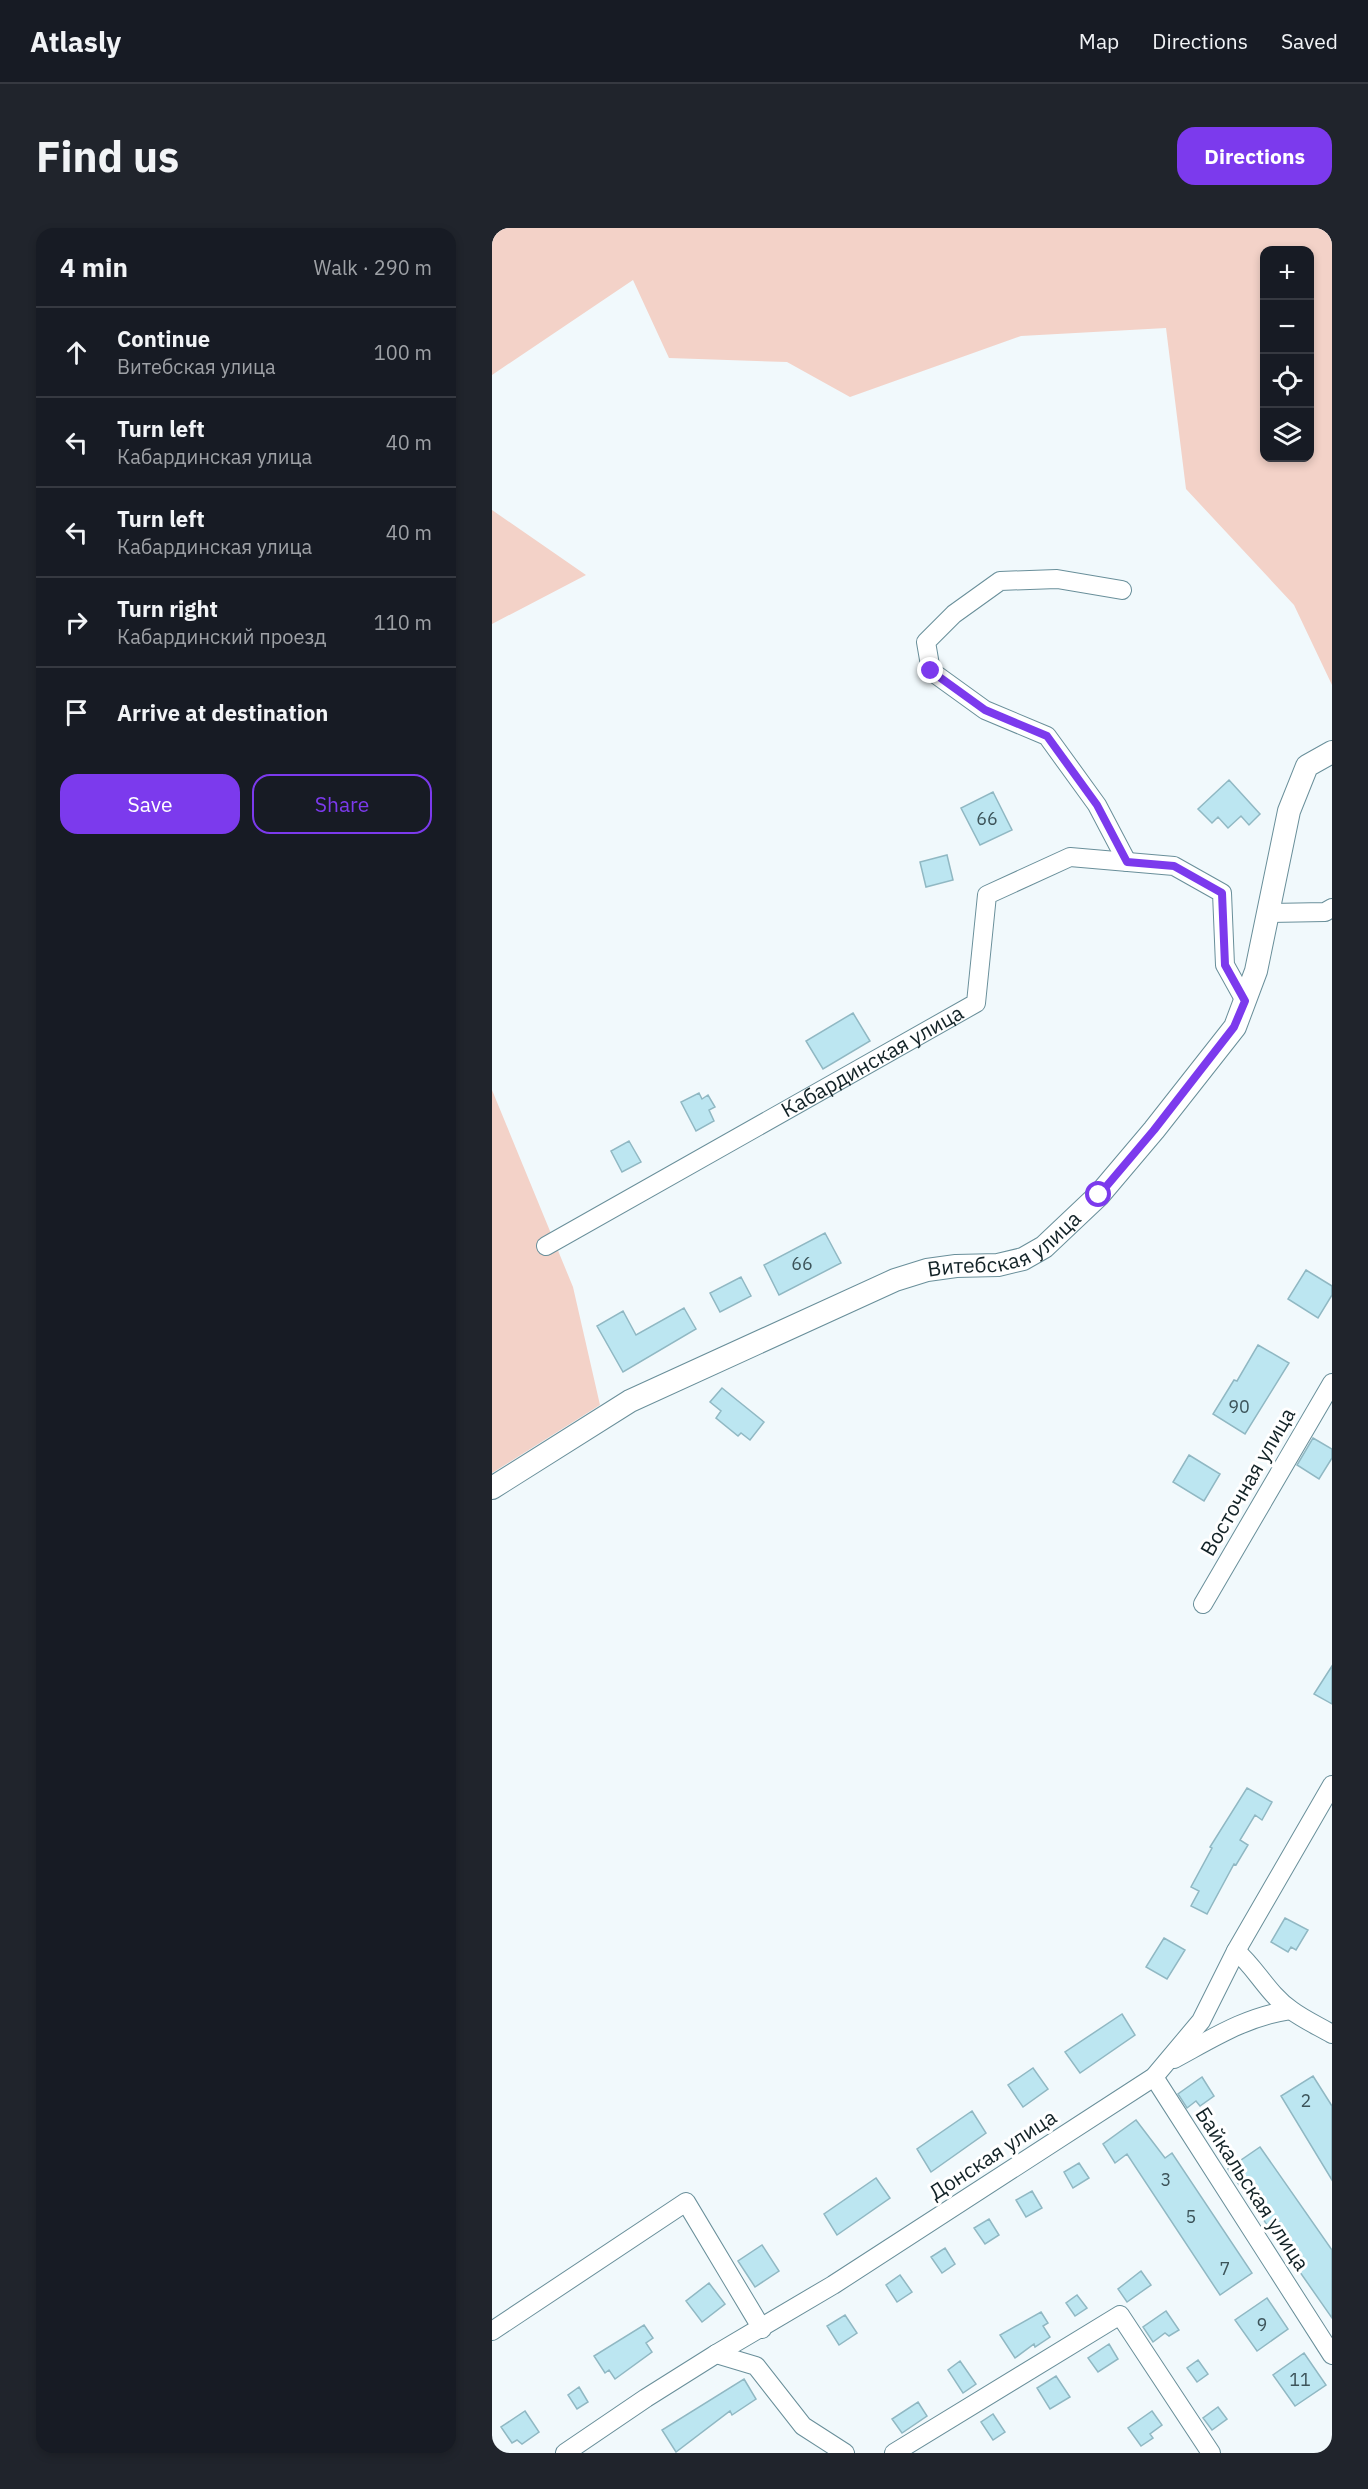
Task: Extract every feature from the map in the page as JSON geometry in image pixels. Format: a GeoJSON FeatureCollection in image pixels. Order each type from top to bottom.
{"type":"FeatureCollection","features":[{"type":"Feature","properties":{"kind":"street"},"geometry":{"type":"LineString","coordinates":[[1122,590],[1057,579],[1000,581],[954,614],[926,642],[931,671],[985,710],[1047,736],[1097,805],[1127,862]]}},
{"type":"Feature","properties":{"kind":"street","name":"Витебская улица"},"geometry":{"type":"LineString","coordinates":[[492,1488],[630,1401],[895,1280],[946,1267],[998,1265],[1023,1259],[1044,1247],[1099,1195],[1154,1130],[1234,1027],[1256,971],[1289,811],[1307,766],[1332,752]]}},
{"type":"Feature","properties":{"kind":"street","name":"Кабардинская улица"},"geometry":{"type":"LineString","coordinates":[[546,1246],[976,1003],[987,895],[1070,857],[1174,866],[1222,893],[1225,965],[1245,1001]]}},
{"type":"Feature","properties":{"kind":"street"},"geometry":{"type":"LineString","coordinates":[[1268,914],[1325,912],[1332,908]]}},
{"type":"Feature","properties":{"kind":"street","name":"Восточная улица"},"geometry":{"type":"LineString","coordinates":[[1203,1604],[1332,1383]]}},
{"type":"Feature","properties":{"kind":"street","name":"Донская улица"},"geometry":{"type":"LineString","coordinates":[[565,2453],[716,2354],[762,2329],[833,2285],[1160,2071],[1201,2021],[1236,1951],[1331,1790]]}},
{"type":"Feature","properties":{"kind":"street"},"geometry":{"type":"LineString","coordinates":[[1236,1951],[1248,1961],[1266,1986],[1290,2010],[1332,2034]]}},
{"type":"Feature","properties":{"kind":"street"},"geometry":{"type":"LineString","coordinates":[[1160,2071],[1240,2024],[1263,2014],[1290,2010]]}},
{"type":"Feature","properties":{"kind":"street","name":"Байкальская улица"},"geometry":{"type":"LineString","coordinates":[[1160,2071],[1332,2355]]}},
{"type":"Feature","properties":{"kind":"street"},"geometry":{"type":"LineString","coordinates":[[492,2331],[686,2202],[762,2329]]}},
{"type":"Feature","properties":{"kind":"street"},"geometry":{"type":"LineString","coordinates":[[894,2453],[1120,2315],[1211,2453]]}},
{"type":"Feature","properties":{"kind":"street"},"geometry":{"type":"LineString","coordinates":[[716,2354],[756,2366],[803,2426],[845,2453]]}},
{"type":"Feature","properties":{"kind":"shaded area"},"geometry":{"type":"Polygon","coordinates":[[[492,228],[1332,228],[1332,685],[1294,605],[1186,489],[1166,328],[1021,336],[850,397],[787,362],[669,358],[633,280],[492,375],[492,228]]]}},
{"type":"Feature","properties":{"kind":"shaded area"},"geometry":{"type":"Polygon","coordinates":[[[492,510],[586,575],[492,624],[492,510]]]}},
{"type":"Feature","properties":{"kind":"shaded area"},"geometry":{"type":"Polygon","coordinates":[[[492,1090],[573,1287],[600,1405],[492,1473],[492,1090]]]}},
{"type":"Feature","properties":{"kind":"building"},"geometry":{"type":"Polygon","coordinates":[[[1229,780],[1260,814],[1249,825],[1241,816],[1228,828],[1218,817],[1212,823],[1198,809],[1229,780]]]}},
{"type":"Feature","properties":{"kind":"building"},"geometry":{"type":"Polygon","coordinates":[[[993,792],[1012,830],[980,845],[961,808],[993,792]]]}},
{"type":"Feature","properties":{"kind":"building"},"geometry":{"type":"Polygon","coordinates":[[[947,855],[953,880],[926,887],[920,862],[947,855]]]}},
{"type":"Feature","properties":{"kind":"building"},"geometry":{"type":"Polygon","coordinates":[[[853,1013],[870,1041],[823,1069],[806,1041],[853,1013]]]}},
{"type":"Feature","properties":{"kind":"building"},"geometry":{"type":"Polygon","coordinates":[[[699,1093],[702,1099],[708,1095],[715,1107],[709,1110],[714,1121],[696,1131],[681,1102],[699,1093]]]}},
{"type":"Feature","properties":{"kind":"building"},"geometry":{"type":"Polygon","coordinates":[[[629,1141],[641,1162],[622,1172],[611,1151],[629,1141]]]}},
{"type":"Feature","properties":{"kind":"building"},"geometry":{"type":"Polygon","coordinates":[[[825,1233],[841,1263],[779,1295],[764,1265],[825,1233]]]}},
{"type":"Feature","properties":{"kind":"building"},"geometry":{"type":"Polygon","coordinates":[[[1306,1270],[1332,1286],[1332,1295],[1318,1318],[1288,1299],[1306,1270]]]}},
{"type":"Feature","properties":{"kind":"building"},"geometry":{"type":"Polygon","coordinates":[[[741,1277],[751,1296],[720,1312],[710,1293],[741,1277]]]}},
{"type":"Feature","properties":{"kind":"building"},"geometry":{"type":"Polygon","coordinates":[[[684,1308],[696,1329],[623,1372],[597,1326],[623,1311],[636,1335],[684,1308]]]}},
{"type":"Feature","properties":{"kind":"building"},"geometry":{"type":"Polygon","coordinates":[[[1258,1345],[1289,1363],[1245,1434],[1213,1414],[1234,1380],[1237,1381],[1258,1345]]]}},
{"type":"Feature","properties":{"kind":"building"},"geometry":{"type":"Polygon","coordinates":[[[722,1388],[764,1422],[750,1440],[741,1433],[738,1436],[716,1418],[721,1411],[710,1402],[722,1388]]]}},
{"type":"Feature","properties":{"kind":"building"},"geometry":{"type":"Polygon","coordinates":[[[1313,1438],[1332,1449],[1332,1458],[1319,1479],[1297,1465],[1313,1438]]]}},
{"type":"Feature","properties":{"kind":"building"},"geometry":{"type":"Polygon","coordinates":[[[1189,1455],[1220,1474],[1204,1501],[1173,1482],[1189,1455]]]}},
{"type":"Feature","properties":{"kind":"building"},"geometry":{"type":"Polygon","coordinates":[[[1332,1666],[1332,1704],[1314,1694],[1332,1666]]]}},
{"type":"Feature","properties":{"kind":"building"},"geometry":{"type":"Polygon","coordinates":[[[1247,1788],[1272,1802],[1262,1820],[1255,1815],[1240,1840],[1248,1845],[1236,1865],[1234,1864],[1207,1914],[1191,1906],[1199,1891],[1191,1887],[1212,1848],[1210,1847],[1247,1788]]]}},
{"type":"Feature","properties":{"kind":"building"},"geometry":{"type":"Polygon","coordinates":[[[1285,1918],[1308,1930],[1296,1950],[1291,1947],[1288,1952],[1271,1942],[1285,1918]]]}},
{"type":"Feature","properties":{"kind":"building"},"geometry":{"type":"Polygon","coordinates":[[[1164,1938],[1185,1950],[1167,1979],[1146,1967],[1164,1938]]]}},
{"type":"Feature","properties":{"kind":"building"},"geometry":{"type":"Polygon","coordinates":[[[1122,2014],[1135,2035],[1080,2073],[1065,2052],[1122,2014]]]}},
{"type":"Feature","properties":{"kind":"building"},"geometry":{"type":"Polygon","coordinates":[[[1033,2068],[1048,2089],[1023,2107],[1008,2085],[1033,2068]]]}},
{"type":"Feature","properties":{"kind":"building"},"geometry":{"type":"Polygon","coordinates":[[[1313,2076],[1332,2106],[1332,2180],[1281,2096],[1313,2076]]]}},
{"type":"Feature","properties":{"kind":"building"},"geometry":{"type":"Polygon","coordinates":[[[1202,2077],[1214,2096],[1200,2106],[1196,2101],[1187,2108],[1178,2094],[1202,2077]]]}},
{"type":"Feature","properties":{"kind":"building"},"geometry":{"type":"Polygon","coordinates":[[[972,2111],[986,2133],[931,2172],[917,2149],[972,2111]]]}},
{"type":"Feature","properties":{"kind":"building"},"geometry":{"type":"Polygon","coordinates":[[[1136,2120],[1165,2158],[1172,2153],[1252,2273],[1220,2295],[1127,2154],[1115,2163],[1103,2144],[1136,2120]]]}},
{"type":"Feature","properties":{"kind":"building"},"geometry":{"type":"Polygon","coordinates":[[[1260,2147],[1332,2250],[1332,2318],[1228,2169],[1260,2147]]]}},
{"type":"Feature","properties":{"kind":"building"},"geometry":{"type":"Polygon","coordinates":[[[1079,2163],[1089,2178],[1073,2188],[1064,2172],[1079,2163]]]}},
{"type":"Feature","properties":{"kind":"building"},"geometry":{"type":"Polygon","coordinates":[[[876,2178],[890,2198],[837,2235],[824,2214],[876,2178]]]}},
{"type":"Feature","properties":{"kind":"building"},"geometry":{"type":"Polygon","coordinates":[[[1032,2191],[1042,2208],[1026,2217],[1016,2200],[1032,2191]]]}},
{"type":"Feature","properties":{"kind":"building"},"geometry":{"type":"Polygon","coordinates":[[[989,2219],[999,2235],[985,2244],[974,2228],[989,2219]]]}},
{"type":"Feature","properties":{"kind":"building"},"geometry":{"type":"Polygon","coordinates":[[[762,2245],[779,2271],[755,2287],[738,2261],[762,2245]]]}},
{"type":"Feature","properties":{"kind":"building"},"geometry":{"type":"Polygon","coordinates":[[[945,2248],[955,2264],[942,2273],[931,2257],[945,2248]]]}},
{"type":"Feature","properties":{"kind":"building"},"geometry":{"type":"Polygon","coordinates":[[[1141,2271],[1151,2285],[1127,2302],[1118,2289],[1141,2271]]]}},
{"type":"Feature","properties":{"kind":"building"},"geometry":{"type":"Polygon","coordinates":[[[900,2275],[912,2292],[897,2302],[886,2285],[900,2275]]]}},
{"type":"Feature","properties":{"kind":"building"},"geometry":{"type":"Polygon","coordinates":[[[709,2283],[725,2304],[702,2322],[686,2301],[709,2283]]]}},
{"type":"Feature","properties":{"kind":"building"},"geometry":{"type":"Polygon","coordinates":[[[1077,2295],[1087,2308],[1075,2316],[1066,2303],[1077,2295]]]}},
{"type":"Feature","properties":{"kind":"building"},"geometry":{"type":"Polygon","coordinates":[[[1267,2298],[1288,2329],[1257,2351],[1235,2320],[1267,2298]]]}},
{"type":"Feature","properties":{"kind":"building"},"geometry":{"type":"Polygon","coordinates":[[[1166,2311],[1179,2330],[1169,2336],[1165,2333],[1153,2342],[1143,2327],[1166,2311]]]}},
{"type":"Feature","properties":{"kind":"building"},"geometry":{"type":"Polygon","coordinates":[[[1041,2312],[1048,2323],[1043,2326],[1050,2337],[1035,2347],[1034,2344],[1015,2358],[1000,2335],[1041,2312]]]}},
{"type":"Feature","properties":{"kind":"building"},"geometry":{"type":"Polygon","coordinates":[[[845,2315],[857,2333],[839,2345],[827,2326],[845,2315]]]}},
{"type":"Feature","properties":{"kind":"building"},"geometry":{"type":"Polygon","coordinates":[[[644,2325],[653,2338],[646,2343],[652,2352],[615,2379],[609,2370],[605,2373],[594,2356],[644,2325]]]}},
{"type":"Feature","properties":{"kind":"building"},"geometry":{"type":"Polygon","coordinates":[[[1109,2344],[1118,2359],[1098,2372],[1088,2358],[1109,2344]]]}},
{"type":"Feature","properties":{"kind":"building"},"geometry":{"type":"Polygon","coordinates":[[[1304,2353],[1326,2385],[1295,2406],[1273,2375],[1304,2353]]]}},
{"type":"Feature","properties":{"kind":"building"},"geometry":{"type":"Polygon","coordinates":[[[1198,2360],[1208,2374],[1197,2382],[1187,2368],[1198,2360]]]}},
{"type":"Feature","properties":{"kind":"building"},"geometry":{"type":"Polygon","coordinates":[[[960,2361],[976,2384],[963,2393],[948,2370],[960,2361]]]}},
{"type":"Feature","properties":{"kind":"building"},"geometry":{"type":"Polygon","coordinates":[[[1056,2376],[1070,2397],[1050,2409],[1037,2388],[1056,2376]]]}},
{"type":"Feature","properties":{"kind":"building"},"geometry":{"type":"Polygon","coordinates":[[[744,2379],[756,2399],[732,2415],[730,2411],[676,2452],[662,2430],[744,2379]]]}},
{"type":"Feature","properties":{"kind":"building"},"geometry":{"type":"Polygon","coordinates":[[[579,2387],[588,2402],[577,2409],[568,2395],[579,2387]]]}},
{"type":"Feature","properties":{"kind":"building"},"geometry":{"type":"Polygon","coordinates":[[[918,2402],[927,2416],[902,2433],[892,2419],[918,2402]]]}},
{"type":"Feature","properties":{"kind":"building"},"geometry":{"type":"Polygon","coordinates":[[[1218,2407],[1227,2419],[1212,2430],[1203,2418],[1218,2407]]]}},
{"type":"Feature","properties":{"kind":"building"},"geometry":{"type":"Polygon","coordinates":[[[525,2411],[539,2432],[522,2444],[517,2440],[512,2443],[501,2427],[525,2411]]]}},
{"type":"Feature","properties":{"kind":"building"},"geometry":{"type":"Polygon","coordinates":[[[1152,2411],[1162,2425],[1150,2434],[1153,2438],[1141,2446],[1128,2428],[1152,2411]]]}},
{"type":"Feature","properties":{"kind":"building"},"geometry":{"type":"Polygon","coordinates":[[[993,2414],[1005,2432],[993,2440],[981,2422],[993,2414]]]}},
{"type":"Feature","properties":{"kind":"route"},"geometry":{"type":"LineString","coordinates":[[931,671],[985,710],[1047,736],[1097,805],[1127,862],[1174,866],[1222,893],[1225,965],[1245,1001],[1234,1027],[1154,1130],[1099,1195]]}}]}
